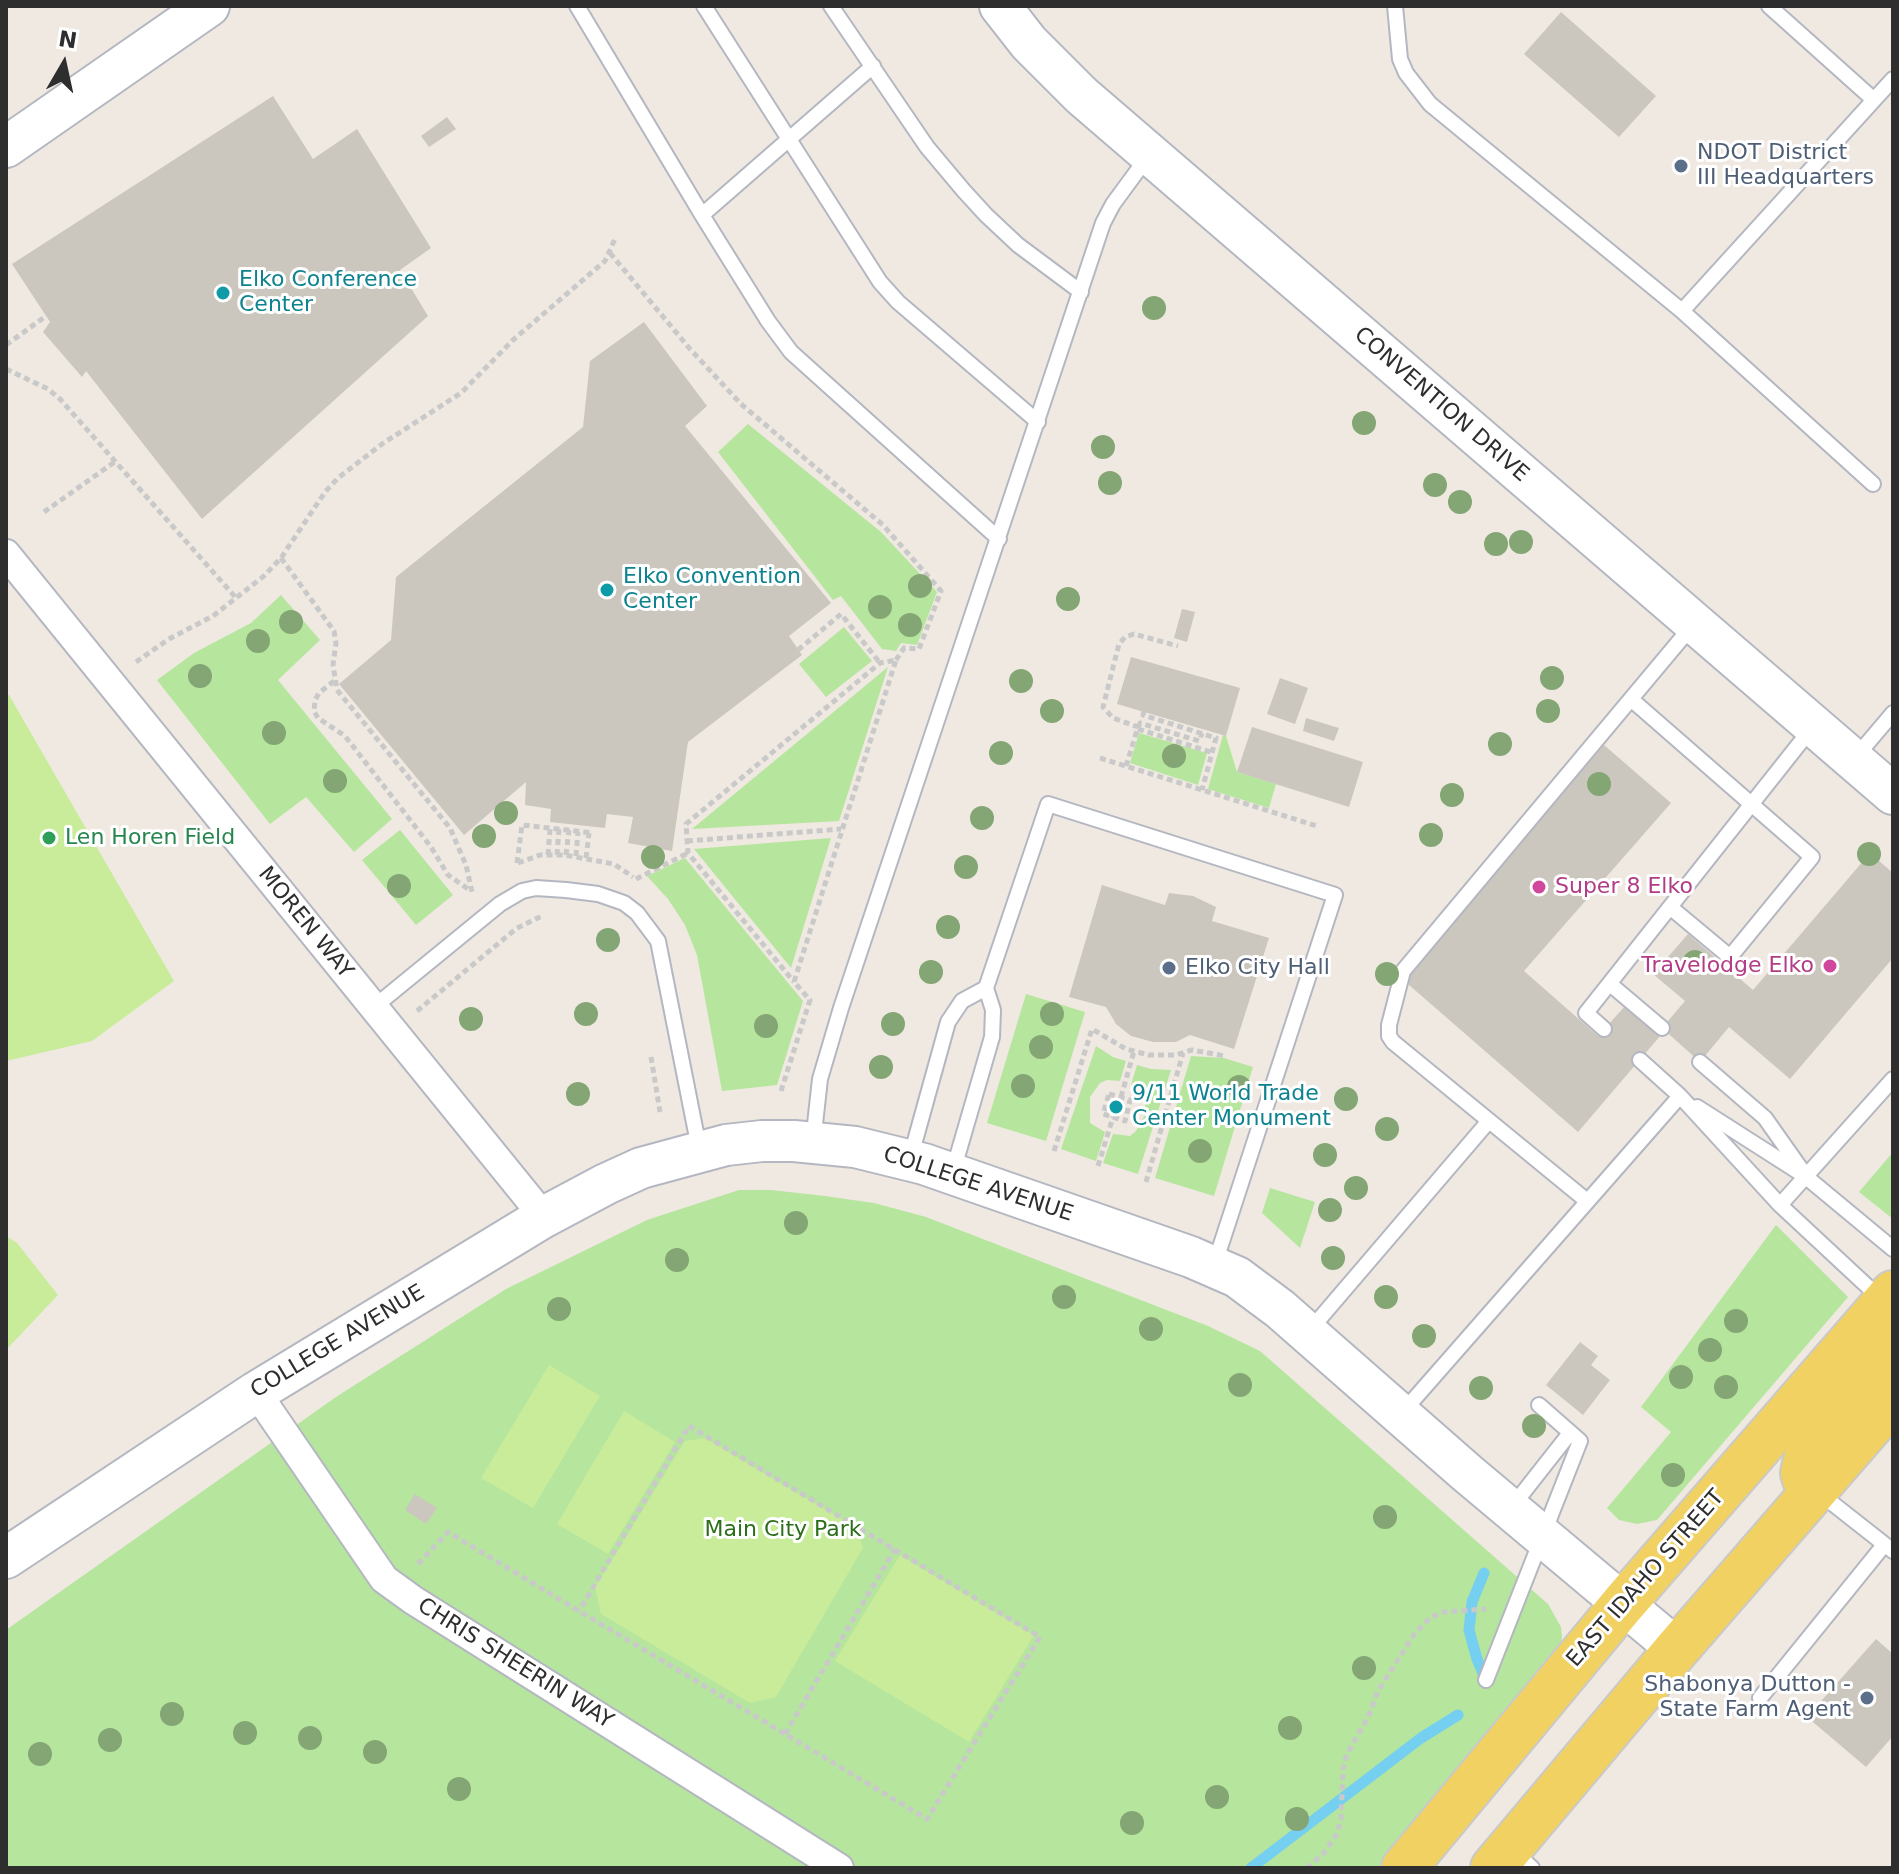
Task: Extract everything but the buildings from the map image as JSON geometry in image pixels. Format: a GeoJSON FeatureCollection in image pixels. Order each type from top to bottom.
{"type":"FeatureCollection","features":[{"type":"Feature","properties":{"kind":"main road","name":"EAST IDAHO STREET"},"geometry":{"type":"LineString","coordinates":[[1404,1868],[1623,1604],[1889,1298]]}},
{"type":"Feature","properties":{"kind":"main road"},"geometry":{"type":"LineString","coordinates":[[1815,1490],[1805,1480],[1803,1473],[1807,1455],[1893,1345]]}},
{"type":"Feature","properties":{"kind":"main road"},"geometry":{"type":"LineString","coordinates":[[1511,1862],[1677,1649],[1893,1400]]}},
{"type":"Feature","properties":{"kind":"street"},"geometry":{"type":"LineString","coordinates":[[6,147],[209,6]]}},
{"type":"Feature","properties":{"kind":"street","name":"CONVENTION DRIVE"},"geometry":{"type":"LineString","coordinates":[[1000,6],[1029,43],[1081,95],[1893,794]]}},
{"type":"Feature","properties":{"kind":"street","name":"MOREN WAY"},"geometry":{"type":"LineString","coordinates":[[6,554],[544,1217]]}},
{"type":"Feature","properties":{"kind":"street","name":"COLLEGE AVENUE"},"geometry":{"type":"LineString","coordinates":[[6,1558],[256,1392],[544,1217],[641,1168],[700,1151],[762,1141],[813,1142],[855,1147],[953,1174],[1213,1266],[1259,1292],[1677,1649]]}},
{"type":"Feature","properties":{"kind":"street","name":"CHRIS SHEERIN WAY"},"geometry":{"type":"LineString","coordinates":[[256,1392],[374,1568],[395,1588],[839,1868]]}},
{"type":"Feature","properties":{"kind":"lane"},"geometry":{"type":"LineString","coordinates":[[577,6],[702,215],[791,352],[999,539]]}},
{"type":"Feature","properties":{"kind":"lane"},"geometry":{"type":"LineString","coordinates":[[704,6],[880,282],[898,302],[1038,422]]}},
{"type":"Feature","properties":{"kind":"lane"},"geometry":{"type":"LineString","coordinates":[[831,6],[927,147],[986,215],[1018,245],[1081,292]]}},
{"type":"Feature","properties":{"kind":"lane"},"geometry":{"type":"LineString","coordinates":[[1395,6],[1400,59],[1406,73],[1430,104],[1682,311],[1873,484]]}},
{"type":"Feature","properties":{"kind":"lane"},"geometry":{"type":"LineString","coordinates":[[1769,6],[1874,100]]}},
{"type":"Feature","properties":{"kind":"lane"},"geometry":{"type":"LineString","coordinates":[[702,215],[873,66]]}},
{"type":"Feature","properties":{"kind":"lane"},"geometry":{"type":"LineString","coordinates":[[1682,311],[1893,79]]}},
{"type":"Feature","properties":{"kind":"lane"},"geometry":{"type":"LineString","coordinates":[[813,1142],[820,1079],[841,1008],[1081,292],[1108,213],[1150,154]]}},
{"type":"Feature","properties":{"kind":"lane"},"geometry":{"type":"LineString","coordinates":[[1587,1201],[1393,1042],[1389,1036],[1391,1011],[1403,971],[1694,623]]}},
{"type":"Feature","properties":{"kind":"lane"},"geometry":{"type":"LineString","coordinates":[[1632,700],[1812,857],[1730,957],[1670,907]]}},
{"type":"Feature","properties":{"kind":"lane"},"geometry":{"type":"LineString","coordinates":[[1854,760],[1893,713]]}},
{"type":"Feature","properties":{"kind":"lane"},"geometry":{"type":"LineString","coordinates":[[1604,1029],[1586,1013],[1814,726]]}},
{"type":"Feature","properties":{"kind":"lane"},"geometry":{"type":"LineString","coordinates":[[953,1174],[992,1037],[993,1010],[986,988],[1048,804],[1335,895],[1213,1266]]}},
{"type":"Feature","properties":{"kind":"lane"},"geometry":{"type":"LineString","coordinates":[[374,1007],[500,904],[522,891],[536,888],[566,890],[598,894],[624,903],[652,929],[658,941],[700,1151]]}},
{"type":"Feature","properties":{"kind":"lane"},"geometry":{"type":"LineString","coordinates":[[1610,984],[1662,1028]]}},
{"type":"Feature","properties":{"kind":"lane"},"geometry":{"type":"LineString","coordinates":[[909,1160],[948,1022],[962,1001],[986,988]]}},
{"type":"Feature","properties":{"kind":"lane"},"geometry":{"type":"LineString","coordinates":[[1640,1060],[1680,1096],[1780,1205],[1889,1298]]}},
{"type":"Feature","properties":{"kind":"lane"},"geometry":{"type":"LineString","coordinates":[[1700,1062],[1765,1118],[1805,1176]]}},
{"type":"Feature","properties":{"kind":"lane"},"geometry":{"type":"LineString","coordinates":[[1780,1205],[1893,1079]]}},
{"type":"Feature","properties":{"kind":"lane"},"geometry":{"type":"LineString","coordinates":[[1680,1096],[1805,1176],[1893,1249]]}},
{"type":"Feature","properties":{"kind":"lane"},"geometry":{"type":"LineString","coordinates":[[1400,1415],[1680,1096]]}},
{"type":"Feature","properties":{"kind":"lane"},"geometry":{"type":"LineString","coordinates":[[1307,1333],[1488,1122]]}},
{"type":"Feature","properties":{"kind":"lane"},"geometry":{"type":"LineString","coordinates":[[1486,1680],[1580,1441],[1539,1405]]}},
{"type":"Feature","properties":{"kind":"lane"},"geometry":{"type":"LineString","coordinates":[[1510,1509],[1570,1433]]}},
{"type":"Feature","properties":{"kind":"lane"},"geometry":{"type":"LineString","coordinates":[[1760,1698],[1889,1548],[1815,1490]]}},
{"type":"Feature","properties":{"kind":"path"},"geometry":{"type":"LineString","coordinates":[[132,665],[237,599],[281,558],[318,501],[338,478],[382,444],[461,393],[513,340],[596,270],[610,253],[615,239]]}},
{"type":"Feature","properties":{"kind":"path"},"geometry":{"type":"LineString","coordinates":[[610,253],[690,349],[741,404],[883,525],[941,591],[919,649],[904,648],[896,660],[794,982]]}},
{"type":"Feature","properties":{"kind":"path"},"geometry":{"type":"LineString","coordinates":[[6,345],[46,316]]}},
{"type":"Feature","properties":{"kind":"path"},"geometry":{"type":"LineString","coordinates":[[6,369],[48,389],[60,399],[237,599]]}},
{"type":"Feature","properties":{"kind":"path"},"geometry":{"type":"LineString","coordinates":[[44,512],[116,461]]}},
{"type":"Feature","properties":{"kind":"path"},"geometry":{"type":"LineString","coordinates":[[281,558],[334,631],[334,681],[337,690],[450,828],[466,865],[472,892]]}},
{"type":"Feature","properties":{"kind":"path"},"geometry":{"type":"LineString","coordinates":[[798,650],[841,614],[880,663]]}},
{"type":"Feature","properties":{"kind":"path"},"geometry":{"type":"LineString","coordinates":[[1178,646],[1141,635],[1130,634],[1121,639],[1103,707],[1113,718],[1211,752]]}},
{"type":"Feature","properties":{"kind":"path"},"geometry":{"type":"LineString","coordinates":[[781,1091],[810,1000],[688,853],[686,824],[880,663],[896,660]]}},
{"type":"Feature","properties":{"kind":"path"},"geometry":{"type":"LineString","coordinates":[[334,681],[315,700],[314,711],[318,718],[345,736],[431,847],[448,875],[472,892]]}},
{"type":"Feature","properties":{"kind":"path"},"geometry":{"type":"LineString","coordinates":[[1144,711],[1143,715],[1216,738],[1202,790]]}},
{"type":"Feature","properties":{"kind":"path"},"geometry":{"type":"LineString","coordinates":[[1126,766],[1140,723],[1199,741],[1202,733]]}},
{"type":"Feature","properties":{"kind":"path"},"geometry":{"type":"LineString","coordinates":[[1100,758],[1317,826]]}},
{"type":"Feature","properties":{"kind":"path"},"geometry":{"type":"LineString","coordinates":[[517,864],[522,825],[591,833],[586,858]]}},
{"type":"Feature","properties":{"kind":"path"},"geometry":{"type":"LineString","coordinates":[[548,855],[550,829]]}},
{"type":"Feature","properties":{"kind":"path"},"geometry":{"type":"LineString","coordinates":[[557,855],[559,829]]}},
{"type":"Feature","properties":{"kind":"path"},"geometry":{"type":"LineString","coordinates":[[687,841],[841,829]]}},
{"type":"Feature","properties":{"kind":"path"},"geometry":{"type":"LineString","coordinates":[[566,855],[569,830]]}},
{"type":"Feature","properties":{"kind":"path"},"geometry":{"type":"LineString","coordinates":[[576,856],[578,832]]}},
{"type":"Feature","properties":{"kind":"path"},"geometry":{"type":"LineString","coordinates":[[636,879],[688,853]]}},
{"type":"Feature","properties":{"kind":"path"},"geometry":{"type":"LineString","coordinates":[[509,868],[548,855],[576,856],[614,864],[643,886]]}},
{"type":"Feature","properties":{"kind":"path"},"geometry":{"type":"LineString","coordinates":[[460,901],[482,885]]}},
{"type":"Feature","properties":{"kind":"path"},"geometry":{"type":"LineString","coordinates":[[425,1024],[415,1012],[517,928],[534,919],[555,915]]}},
{"type":"Feature","properties":{"kind":"path"},"geometry":{"type":"LineString","coordinates":[[1054,1151],[1092,1029],[1134,1051],[1159,1056],[1192,1050],[1225,1056]]}},
{"type":"Feature","properties":{"kind":"path"},"geometry":{"type":"LineString","coordinates":[[650,1051],[660,1112]]}},
{"type":"Feature","properties":{"kind":"path"},"geometry":{"type":"LineString","coordinates":[[1121,1097],[1134,1051]]}},
{"type":"Feature","properties":{"kind":"path"},"geometry":{"type":"LineString","coordinates":[[1146,1182],[1183,1053]]}},
{"type":"Feature","properties":{"kind":"path"},"geometry":{"type":"LineString","coordinates":[[1109,1094],[1121,1097],[1130,1100],[1125,1121],[1103,1114],[1109,1094]]}},
{"type":"Feature","properties":{"kind":"path"},"geometry":{"type":"LineString","coordinates":[[1098,1166],[1113,1117]]}},
{"type":"Feature","properties":{"kind":"path"},"geometry":{"type":"LineString","coordinates":[[395,1588],[448,1532],[579,1611],[927,1819],[1040,1637],[689,1426],[579,1611]]}},
{"type":"Feature","properties":{"kind":"path"},"geometry":{"type":"LineString","coordinates":[[785,1734],[895,1549]]}},
{"type":"Feature","properties":{"kind":"path"},"geometry":{"type":"LineString","coordinates":[[1307,1868],[1334,1840],[1342,1810],[1342,1782],[1347,1754],[1368,1717],[1378,1691],[1415,1633],[1430,1618],[1453,1611],[1477,1610]]}},
{"type":"Feature","properties":{"kind":"green space"},"geometry":{"type":"Polygon","coordinates":[[[748,424],[881,532],[937,592],[917,645],[901,643],[896,651],[882,649],[841,596],[833,600],[718,452],[748,424]]]}},
{"type":"Feature","properties":{"kind":"green space"},"geometry":{"type":"Polygon","coordinates":[[[281,595],[320,640],[278,680],[392,819],[354,852],[306,797],[270,824],[157,680],[194,653],[251,623],[281,595]]]}},
{"type":"Feature","properties":{"kind":"green space"},"geometry":{"type":"Polygon","coordinates":[[[844,627],[872,661],[826,697],[799,664],[844,627]]]}},
{"type":"Feature","properties":{"kind":"green space"},"geometry":{"type":"Polygon","coordinates":[[[888,667],[839,821],[692,829],[888,667]]]}},
{"type":"Feature","properties":{"kind":"green space","name":"Len Horen Field"},"geometry":{"type":"Polygon","coordinates":[[[6,695],[9,695],[174,981],[92,1041],[6,1061],[6,695]]]}},
{"type":"Feature","properties":{"kind":"green space"},"geometry":{"type":"Polygon","coordinates":[[[1139,733],[1207,753],[1198,785],[1130,763],[1139,733]]]}},
{"type":"Feature","properties":{"kind":"green space"},"geometry":{"type":"Polygon","coordinates":[[[1223,735],[1226,736],[1237,772],[1276,784],[1269,808],[1208,789],[1223,735]]]}},
{"type":"Feature","properties":{"kind":"green space"},"geometry":{"type":"Polygon","coordinates":[[[400,830],[453,895],[416,925],[362,860],[400,830]]]}},
{"type":"Feature","properties":{"kind":"green space"},"geometry":{"type":"Polygon","coordinates":[[[831,838],[791,968],[694,849],[831,838]]]}},
{"type":"Feature","properties":{"kind":"green space"},"geometry":{"type":"Polygon","coordinates":[[[685,858],[803,1001],[777,1085],[722,1091],[697,955],[685,925],[668,899],[647,876],[685,858]]]}},
{"type":"Feature","properties":{"kind":"green space"},"geometry":{"type":"Polygon","coordinates":[[[1026,994],[1085,1012],[1046,1141],[987,1123],[1026,994]]]}},
{"type":"Feature","properties":{"kind":"green space"},"geometry":{"type":"Polygon","coordinates":[[[1096,1046],[1126,1061],[1120,1081],[1100,1083],[1090,1097],[1090,1123],[1105,1132],[1096,1161],[1061,1149],[1096,1046]]]}},
{"type":"Feature","properties":{"kind":"green space"},"geometry":{"type":"Polygon","coordinates":[[[1191,1056],[1224,1058],[1253,1067],[1214,1196],[1155,1178],[1191,1056]]]}},
{"type":"Feature","properties":{"kind":"green space"},"geometry":{"type":"Polygon","coordinates":[[[1137,1065],[1171,1070],[1138,1174],[1103,1163],[1113,1134],[1130,1136],[1145,1115],[1145,1098],[1141,1091],[1131,1085],[1137,1065]]]}},
{"type":"Feature","properties":{"kind":"green space"},"geometry":{"type":"Polygon","coordinates":[[[1893,1152],[1893,1219],[1859,1192],[1893,1152]]]}},
{"type":"Feature","properties":{"kind":"green space"},"geometry":{"type":"Polygon","coordinates":[[[1270,1188],[1315,1202],[1300,1248],[1262,1213],[1270,1188]]]}},
{"type":"Feature","properties":{"kind":"green space","name":"Main City Park"},"geometry":{"type":"Polygon","coordinates":[[[739,1190],[771,1190],[874,1203],[926,1217],[1208,1326],[1260,1351],[1548,1604],[1561,1627],[1560,1652],[1386,1868],[6,1868],[6,1630],[336,1397],[506,1289],[647,1220],[739,1190]]]}},
{"type":"Feature","properties":{"kind":"green space"},"geometry":{"type":"Polygon","coordinates":[[[1776,1225],[1848,1297],[1657,1520],[1637,1524],[1619,1520],[1607,1508],[1671,1432],[1641,1407],[1776,1225]]]}},
{"type":"Feature","properties":{"kind":"green space"},"geometry":{"type":"Polygon","coordinates":[[[6,1236],[17,1243],[58,1295],[6,1350],[6,1236]]]}},
{"type":"Feature","properties":{"kind":"green space"},"geometry":{"type":"Polygon","coordinates":[[[549,1365],[600,1396],[533,1508],[481,1478],[549,1365]]]}},
{"type":"Feature","properties":{"kind":"green space"},"geometry":{"type":"Polygon","coordinates":[[[624,1411],[675,1442],[608,1554],[557,1524],[624,1411]]]}},
{"type":"Feature","properties":{"kind":"green space"},"geometry":{"type":"Polygon","coordinates":[[[705,1438],[857,1528],[863,1548],[776,1697],[750,1703],[601,1614],[595,1587],[685,1441],[705,1438]]]}},
{"type":"Feature","properties":{"kind":"green space"},"geometry":{"type":"Polygon","coordinates":[[[900,1555],[1034,1635],[969,1742],[835,1661],[900,1555]]]}},
{"type":"Feature","properties":{"kind":"waterway"},"geometry":{"type":"LineString","coordinates":[[1484,1573],[1472,1602],[1469,1630],[1486,1680]]}},
{"type":"Feature","properties":{"kind":"waterway"},"geometry":{"type":"LineString","coordinates":[[1251,1868],[1421,1738],[1458,1715]]}},
{"type":"Feature","properties":{"kind":"place","name":"NDOT District III Headquarters"},"geometry":{"type":"Point","coordinates":[1681,166]}},
{"type":"Feature","properties":{"kind":"place","name":"Elko Conference Center"},"geometry":{"type":"Point","coordinates":[223,293]}},
{"type":"Feature","properties":{"kind":"place","name":"Elko Convention Center"},"geometry":{"type":"Point","coordinates":[607,590]}},
{"type":"Feature","properties":{"kind":"place","name":"Len Horen Field"},"geometry":{"type":"Point","coordinates":[49,838]}},
{"type":"Feature","properties":{"kind":"place","name":"Super 8 Elko"},"geometry":{"type":"Point","coordinates":[1539,887]}},
{"type":"Feature","properties":{"kind":"place","name":"Travelodge Elko"},"geometry":{"type":"Point","coordinates":[1830,966]}},
{"type":"Feature","properties":{"kind":"place","name":"Elko City Hall"},"geometry":{"type":"Point","coordinates":[1169,968]}},
{"type":"Feature","properties":{"kind":"place","name":"9/11 World Trade Center Monument"},"geometry":{"type":"Point","coordinates":[1116,1107]}},
{"type":"Feature","properties":{"kind":"place","name":"Shabonya Dutton - State Farm Agent"},"geometry":{"type":"Point","coordinates":[1867,1698]}}]}
